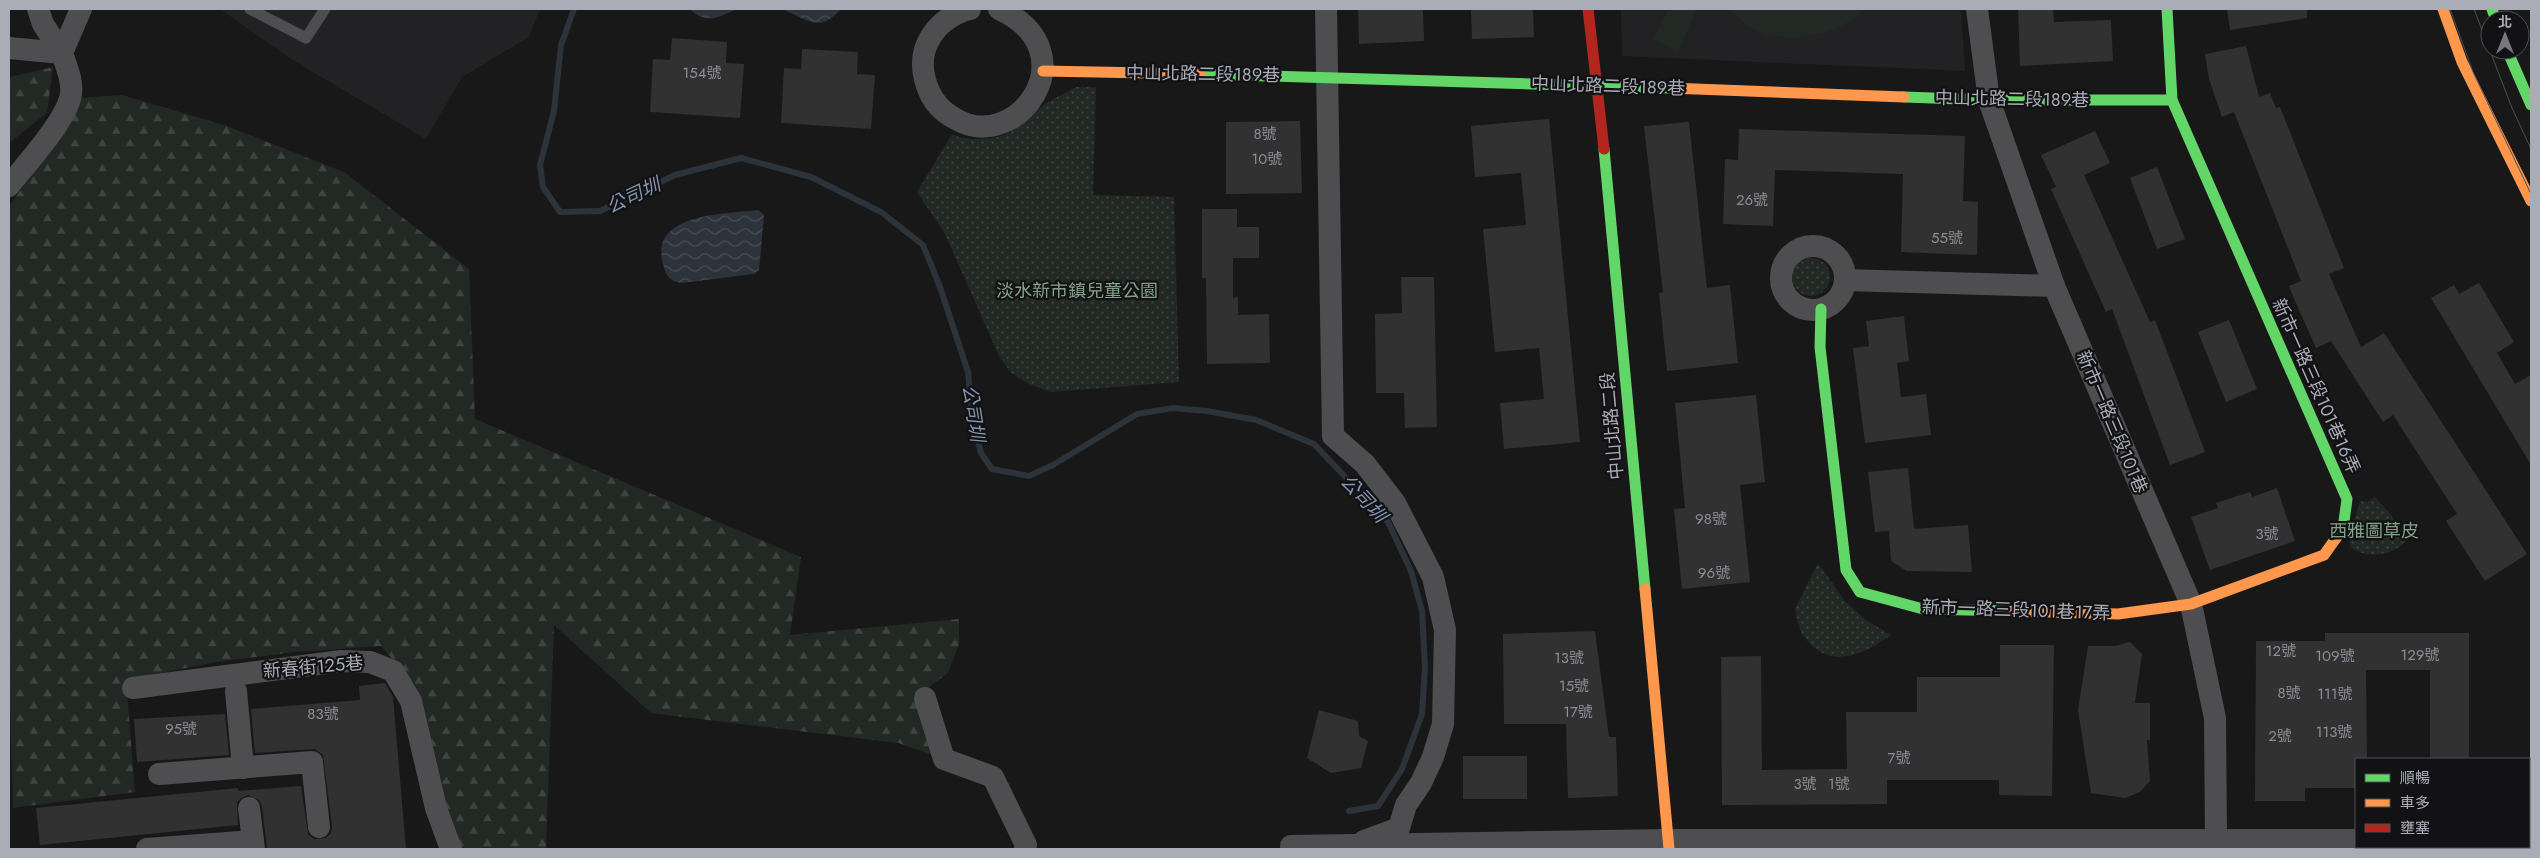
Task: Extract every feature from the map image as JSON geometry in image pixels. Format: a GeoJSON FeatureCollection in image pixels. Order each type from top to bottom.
{"type":"FeatureCollection","features":[{"type":"Feature","properties":{"kind":"street"},"geometry":{"type":"LineString","coordinates":[[9,186],[64,114],[71,93],[69,74],[62,53],[43,24],[38,9]]}},
{"type":"Feature","properties":{"kind":"street"},"geometry":{"type":"LineString","coordinates":[[62,53],[81,9]]}},
{"type":"Feature","properties":{"kind":"street"},"geometry":{"type":"LineString","coordinates":[[970,9],[957,12],[940,24],[928,41],[923,61],[924,80],[931,97],[943,112],[959,122],[978,126],[996,125],[1014,118],[1028,106],[1038,89],[1042,71],[1041,50],[1032,32],[1017,17],[999,9]]}},
{"type":"Feature","properties":{"kind":"street"},"geometry":{"type":"LineString","coordinates":[[1326,9],[1333,436],[1364,464],[1395,503],[1433,578],[1446,630],[1443,724],[1433,757],[1421,783],[1406,805],[1399,828],[1353,846]]}},
{"type":"Feature","properties":{"kind":"street","name":"中山北路二段"},"geometry":{"type":"LineString","coordinates":[[1588,9],[1598,86],[1668,845]]}},
{"type":"Feature","properties":{"kind":"street","name":"新市一路三段101巷"},"geometry":{"type":"LineString","coordinates":[[1977,9],[1989,100],[2054,286],[2191,604],[2215,718],[2216,840]]}},
{"type":"Feature","properties":{"kind":"street"},"geometry":{"type":"LineString","coordinates":[[2167,9],[2172,100]]}},
{"type":"Feature","properties":{"kind":"street"},"geometry":{"type":"LineString","coordinates":[[2443,9],[2462,62],[2531,201]]}},
{"type":"Feature","properties":{"kind":"street"},"geometry":{"type":"LineString","coordinates":[[9,48],[62,53]]}},
{"type":"Feature","properties":{"kind":"street"},"geometry":{"type":"LineString","coordinates":[[2511,60],[2531,105]]}},
{"type":"Feature","properties":{"kind":"street","name":"中山北路二段189巷"},"geometry":{"type":"LineString","coordinates":[[1042,71],[1328,76],[1989,100],[2172,100]]}},
{"type":"Feature","properties":{"kind":"street","name":"新市一路三段101巷16弄"},"geometry":{"type":"LineString","coordinates":[[2172,100],[2347,499],[2343,529],[2324,555],[2191,604]]}},
{"type":"Feature","properties":{"kind":"street"},"geometry":{"type":"LineString","coordinates":[[1804,248],[1825,249],[1840,261],[1845,280],[1838,298],[1821,309],[1810,310],[1790,301],[1781,281],[1782,270],[1787,260],[1794,252],[1804,248]]}},
{"type":"Feature","properties":{"kind":"street"},"geometry":{"type":"LineString","coordinates":[[1845,280],[2054,286]]}},
{"type":"Feature","properties":{"kind":"street","name":"新市一路三段101巷17弄"},"geometry":{"type":"LineString","coordinates":[[1821,309],[1820,347],[1846,570],[1860,592],[1923,609],[2118,614],[2191,604]]}},
{"type":"Feature","properties":{"kind":"street","name":"新春街125巷"},"geometry":{"type":"LineString","coordinates":[[133,688],[341,661],[370,662],[392,671],[410,701],[436,808],[450,849]]}},
{"type":"Feature","properties":{"kind":"street"},"geometry":{"type":"LineString","coordinates":[[236,691],[244,768]]}},
{"type":"Feature","properties":{"kind":"street"},"geometry":{"type":"LineString","coordinates":[[925,698],[944,759],[993,777],[1026,845],[1025,849]]}},
{"type":"Feature","properties":{"kind":"street"},"geometry":{"type":"LineString","coordinates":[[160,774],[312,762],[319,827]]}},
{"type":"Feature","properties":{"kind":"street"},"geometry":{"type":"LineString","coordinates":[[147,849],[253,845],[249,808]]}},
{"type":"Feature","properties":{"kind":"street"},"geometry":{"type":"LineString","coordinates":[[1291,846],[2355,840]]}},
{"type":"Feature","properties":{"kind":"lane"},"geometry":{"type":"LineString","coordinates":[[250,9],[306,38],[325,9]]}},
{"type":"Feature","properties":{"kind":"shaded area"},"geometry":{"type":"Polygon","coordinates":[[[220,9],[540,9],[529,37],[462,77],[426,139],[291,59],[220,9]]]}},
{"type":"Feature","properties":{"kind":"shaded area"},"geometry":{"type":"Polygon","coordinates":[[[1621,9],[1961,9],[1965,71],[1622,56],[1621,9]]]}},
{"type":"Feature","properties":{"kind":"green space"},"geometry":{"type":"Polygon","coordinates":[[[1669,9],[1697,9],[1678,52],[1653,39],[1669,9]]]}},
{"type":"Feature","properties":{"kind":"green space"},"geometry":{"type":"Polygon","coordinates":[[[1730,9],[1864,9],[1854,18],[1831,31],[1817,35],[1790,38],[1777,37],[1754,30],[1741,21],[1730,9]]]}},
{"type":"Feature","properties":{"kind":"green space"},"geometry":{"type":"Polygon","coordinates":[[[53,67],[47,113],[9,143],[9,77],[53,67]]]}},
{"type":"Feature","properties":{"kind":"green space","name":"淡水新市鎮兒童公園"},"geometry":{"type":"Polygon","coordinates":[[[1076,87],[1096,87],[1093,195],[1174,197],[1179,382],[1051,392],[1029,384],[1011,373],[999,356],[945,234],[917,192],[952,134],[975,139],[990,138],[1008,133],[1016,129],[1045,104],[1076,87]]]}},
{"type":"Feature","properties":{"kind":"green space"},"geometry":{"type":"Polygon","coordinates":[[[122,95],[224,125],[344,172],[469,269],[475,419],[801,557],[790,635],[959,619],[959,644],[948,673],[920,694],[936,756],[898,743],[651,713],[554,625],[546,849],[461,849],[442,792],[416,686],[381,646],[297,652],[216,662],[126,680],[135,792],[13,808],[9,671],[9,206],[64,131],[78,98],[122,95]]]}},
{"type":"Feature","properties":{"kind":"green space"},"geometry":{"type":"Polygon","coordinates":[[[1811,258],[1818,259],[1824,264],[1829,270],[1829,284],[1824,290],[1818,295],[1811,296],[1804,295],[1798,290],[1793,284],[1792,277],[1793,270],[1798,264],[1804,259],[1811,258]]]}},
{"type":"Feature","properties":{"kind":"green space","name":"西雅圖草皮"},"geometry":{"type":"Polygon","coordinates":[[[2375,497],[2392,516],[2406,541],[2387,553],[2373,555],[2351,548],[2349,538],[2360,501],[2367,502],[2375,497]]]}},
{"type":"Feature","properties":{"kind":"green space"},"geometry":{"type":"Polygon","coordinates":[[[1818,563],[1845,601],[1866,620],[1891,635],[1869,649],[1846,656],[1834,657],[1823,653],[1813,646],[1801,632],[1795,609],[1818,563]]]}},
{"type":"Feature","properties":{"kind":"water"},"geometry":{"type":"Polygon","coordinates":[[[690,9],[737,9],[719,17],[708,18],[696,14],[690,9]]]}},
{"type":"Feature","properties":{"kind":"water"},"geometry":{"type":"Polygon","coordinates":[[[781,9],[841,9],[833,17],[819,23],[806,20],[781,9]]]}},
{"type":"Feature","properties":{"kind":"water"},"geometry":{"type":"Polygon","coordinates":[[[758,210],[764,215],[759,270],[754,274],[682,283],[674,281],[667,275],[663,264],[662,247],[667,235],[678,226],[693,219],[710,215],[758,210]]]}},
{"type":"Feature","properties":{"kind":"building"},"geometry":{"type":"Polygon","coordinates":[[[1358,9],[1423,9],[1424,41],[1359,44],[1358,9]]]}},
{"type":"Feature","properties":{"kind":"building"},"geometry":{"type":"Polygon","coordinates":[[[1471,9],[1533,9],[1534,37],[1472,39],[1471,9]]]}},
{"type":"Feature","properties":{"kind":"building"},"geometry":{"type":"Polygon","coordinates":[[[2018,9],[2053,9],[2054,22],[2111,20],[2113,61],[2020,66],[2018,9]]]}},
{"type":"Feature","properties":{"kind":"building"},"geometry":{"type":"Polygon","coordinates":[[[2227,9],[2307,9],[2307,18],[2230,30],[2227,9]]]}},
{"type":"Feature","properties":{"kind":"building"},"geometry":{"type":"Polygon","coordinates":[[[672,38],[727,42],[726,63],[744,64],[740,118],[650,112],[653,59],[670,60],[672,38]]]}},
{"type":"Feature","properties":{"kind":"building"},"geometry":{"type":"Polygon","coordinates":[[[2246,46],[2259,97],[2270,93],[2276,108],[2280,107],[2344,268],[2329,274],[2361,347],[2384,333],[2527,554],[2485,581],[2446,521],[2457,514],[2393,415],[2383,422],[2331,341],[2316,348],[2289,286],[2301,281],[2234,112],[2222,117],[2209,79],[2205,54],[2246,46]]]}},
{"type":"Feature","properties":{"kind":"building"},"geometry":{"type":"Polygon","coordinates":[[[802,49],[858,52],[857,74],[875,75],[871,129],[781,123],[784,68],[801,69],[802,49]]]}},
{"type":"Feature","properties":{"kind":"building"},"geometry":{"type":"Polygon","coordinates":[[[1549,119],[1580,442],[1504,449],[1500,403],[1544,399],[1539,348],[1495,352],[1483,229],[1526,225],[1521,173],[1475,177],[1471,126],[1549,119]]]}},
{"type":"Feature","properties":{"kind":"building"},"geometry":{"type":"Polygon","coordinates":[[[1300,121],[1302,193],[1226,194],[1226,122],[1300,121]]]}},
{"type":"Feature","properties":{"kind":"building"},"geometry":{"type":"Polygon","coordinates":[[[1689,122],[1707,288],[1730,285],[1738,363],[1667,371],[1659,293],[1663,292],[1644,126],[1689,122]]]}},
{"type":"Feature","properties":{"kind":"building"},"geometry":{"type":"Polygon","coordinates":[[[1739,129],[1965,136],[1963,201],[1978,202],[1977,255],[1901,252],[1903,174],[1775,170],[1773,226],[1723,224],[1725,159],[1738,160],[1739,129]]]}},
{"type":"Feature","properties":{"kind":"building"},"geometry":{"type":"Polygon","coordinates":[[[2095,131],[2110,163],[2084,175],[2150,322],[2155,320],[2205,452],[2170,465],[2112,309],[2106,312],[2051,189],[2056,187],[2041,155],[2095,131]]]}},
{"type":"Feature","properties":{"kind":"building"},"geometry":{"type":"Polygon","coordinates":[[[2157,167],[2185,239],[2157,249],[2130,178],[2157,167]]]}},
{"type":"Feature","properties":{"kind":"building"},"geometry":{"type":"Polygon","coordinates":[[[1202,209],[1237,209],[1237,227],[1259,227],[1259,258],[1233,258],[1233,298],[1238,297],[1238,315],[1269,314],[1270,363],[1207,364],[1206,278],[1202,278],[1202,209]]]}},
{"type":"Feature","properties":{"kind":"building"},"geometry":{"type":"Polygon","coordinates":[[[1401,277],[1434,277],[1437,427],[1405,428],[1404,393],[1376,393],[1375,314],[1402,313],[1401,277]]]}},
{"type":"Feature","properties":{"kind":"building"},"geometry":{"type":"Polygon","coordinates":[[[2479,283],[2514,342],[2497,353],[2515,384],[2531,375],[2531,465],[2431,298],[2454,285],[2459,294],[2479,283]]]}},
{"type":"Feature","properties":{"kind":"building"},"geometry":{"type":"Polygon","coordinates":[[[1904,316],[1909,361],[1897,363],[1901,397],[1926,394],[1931,435],[1865,443],[1853,348],[1869,346],[1866,321],[1904,316]]]}},
{"type":"Feature","properties":{"kind":"building"},"geometry":{"type":"Polygon","coordinates":[[[2229,320],[2257,389],[2226,402],[2198,332],[2229,320]]]}},
{"type":"Feature","properties":{"kind":"building"},"geometry":{"type":"Polygon","coordinates":[[[1756,395],[1765,482],[1740,485],[1750,582],[1682,589],[1674,509],[1685,508],[1675,403],[1756,395]]]}},
{"type":"Feature","properties":{"kind":"building"},"geometry":{"type":"Polygon","coordinates":[[[1908,468],[1914,529],[1968,525],[1972,572],[1907,571],[1891,561],[1889,531],[1875,532],[1868,472],[1908,468]]]}},
{"type":"Feature","properties":{"kind":"building"},"geometry":{"type":"Polygon","coordinates":[[[2277,488],[2295,541],[2210,570],[2191,517],[2218,508],[2216,503],[2250,492],[2252,497],[2277,488]]]}},
{"type":"Feature","properties":{"kind":"building"},"geometry":{"type":"Polygon","coordinates":[[[1595,631],[1609,737],[1616,737],[1618,796],[1568,798],[1566,724],[1504,724],[1503,634],[1595,631]]]}},
{"type":"Feature","properties":{"kind":"building"},"geometry":{"type":"Polygon","coordinates":[[[2325,633],[2469,633],[2469,758],[2430,758],[2430,670],[2366,670],[2367,758],[2355,758],[2355,788],[2305,788],[2305,801],[2255,801],[2256,641],[2325,641],[2325,633]]]}},
{"type":"Feature","properties":{"kind":"building"},"geometry":{"type":"Polygon","coordinates":[[[2130,642],[2142,654],[2135,703],[2150,703],[2150,740],[2147,740],[2150,781],[2140,792],[2125,798],[2091,793],[2078,710],[2088,646],[2115,646],[2130,642]]]}},
{"type":"Feature","properties":{"kind":"building"},"geometry":{"type":"Polygon","coordinates":[[[2000,645],[2054,645],[2052,796],[1999,795],[1999,780],[1887,780],[1887,804],[1722,805],[1721,657],[1761,656],[1762,770],[1847,769],[1846,712],[1917,712],[1917,677],[2000,677],[2000,645]]]}},
{"type":"Feature","properties":{"kind":"building"},"geometry":{"type":"Polygon","coordinates":[[[385,683],[393,697],[406,849],[267,849],[262,806],[259,800],[248,795],[241,798],[237,803],[238,825],[40,845],[36,808],[238,788],[238,791],[301,786],[308,834],[314,839],[326,838],[331,833],[332,826],[323,755],[315,749],[255,753],[251,709],[360,700],[359,686],[385,683]]]}},
{"type":"Feature","properties":{"kind":"building"},"geometry":{"type":"Polygon","coordinates":[[[1319,710],[1358,721],[1359,736],[1368,741],[1361,768],[1331,773],[1307,758],[1319,710]]]}},
{"type":"Feature","properties":{"kind":"building"},"geometry":{"type":"Polygon","coordinates":[[[225,714],[229,755],[137,762],[134,719],[225,714]]]}},
{"type":"Feature","properties":{"kind":"building"},"geometry":{"type":"Polygon","coordinates":[[[1463,756],[1527,756],[1527,799],[1463,799],[1463,756]]]}},
{"type":"Feature","properties":{"kind":"waterway","name":"公司圳"},"geometry":{"type":"LineString","coordinates":[[574,9],[561,45],[554,111],[540,165],[543,187],[560,212],[600,211],[675,175],[741,158],[811,177],[881,212],[923,245],[940,287],[968,372],[973,422],[981,453],[992,469],[1029,476],[1053,465],[1137,414],[1173,408],[1207,411],[1256,420],[1314,444],[1388,522],[1411,571],[1422,611],[1425,667],[1422,714],[1402,769],[1378,806],[1349,811]]}},
{"type":"Feature","properties":{"kind":"tram line"},"geometry":{"type":"LineString","coordinates":[[2450,9],[2473,72],[2531,194]]}},
{"type":"Feature","properties":{"kind":"tram line"},"geometry":{"type":"LineString","coordinates":[[2474,9],[2512,108],[2531,149]]}},
{"type":"Feature","properties":{"kind":"traffic: fast"},"geometry":{"type":"LineString","coordinates":[[2167,9],[2172,100],[2347,499],[2343,529],[2336,538]]}},
{"type":"Feature","properties":{"kind":"traffic: fast"},"geometry":{"type":"LineString","coordinates":[[2511,60],[2531,105]]}},
{"type":"Feature","properties":{"kind":"traffic: fast"},"geometry":{"type":"LineString","coordinates":[[1200,74],[1670,88]]}},
{"type":"Feature","properties":{"kind":"traffic: fast"},"geometry":{"type":"LineString","coordinates":[[1904,97],[1989,100],[2172,100]]}},
{"type":"Feature","properties":{"kind":"traffic: fast"},"geometry":{"type":"LineString","coordinates":[[1604,149],[1645,589]]}},
{"type":"Feature","properties":{"kind":"traffic: fast"},"geometry":{"type":"LineString","coordinates":[[1821,309],[1820,347],[1846,570],[1860,592],[1923,609],[2010,611]]}},
{"type":"Feature","properties":{"kind":"traffic: slow"},"geometry":{"type":"LineString","coordinates":[[2443,9],[2462,62],[2531,201]]}},
{"type":"Feature","properties":{"kind":"traffic: slow"},"geometry":{"type":"LineString","coordinates":[[1043,71],[1200,74]]}},
{"type":"Feature","properties":{"kind":"traffic: slow"},"geometry":{"type":"LineString","coordinates":[[1670,88],[1904,97]]}},
{"type":"Feature","properties":{"kind":"traffic: slow"},"geometry":{"type":"LineString","coordinates":[[2010,611],[2118,614],[2191,604],[2324,555],[2336,538]]}},
{"type":"Feature","properties":{"kind":"traffic: slow"},"geometry":{"type":"LineString","coordinates":[[1645,589],[1669,849]]}},
{"type":"Feature","properties":{"kind":"traffic: jam"},"geometry":{"type":"LineString","coordinates":[[1588,9],[1604,149]]}}]}
